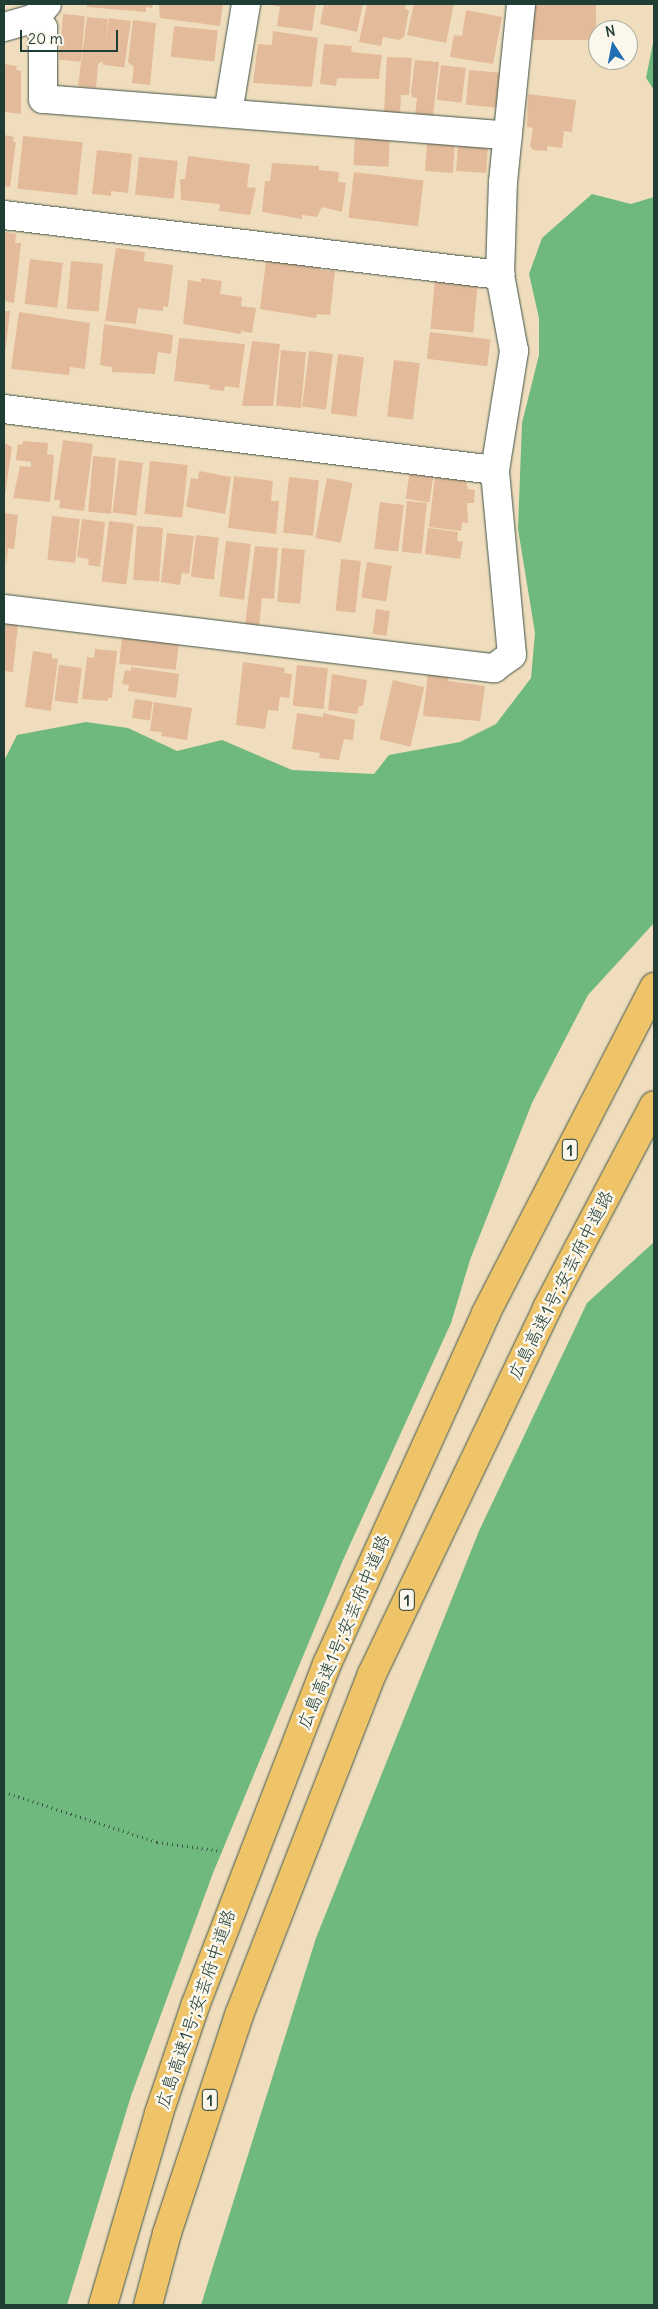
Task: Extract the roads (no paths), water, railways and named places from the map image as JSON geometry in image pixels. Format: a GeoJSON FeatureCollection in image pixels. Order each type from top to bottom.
{"type":"FeatureCollection","features":[{"type":"Feature","properties":{"kind":"highway","name":"広島高速1号;安芸府中道路"},"geometry":{"type":"LineString","coordinates":[[103,2305],[159,2113],[233,1902],[327,1664],[486,1313],[654,987]]}},
{"type":"Feature","properties":{"kind":"highway","name":"広島高速1号;安芸府中道路"},"geometry":{"type":"LineString","coordinates":[[148,2305],[203,2120],[283,1898],[372,1674],[547,1308],[654,1105]]}},
{"type":"Feature","properties":{"kind":"street"},"geometry":{"type":"LineString","coordinates":[[228,113],[246,4]]}},
{"type":"Feature","properties":{"kind":"street"},"geometry":{"type":"LineString","coordinates":[[4,608],[494,668],[512,655],[495,470],[514,351],[500,275],[508,136],[521,4]]}},
{"type":"Feature","properties":{"kind":"street"},"geometry":{"type":"LineString","coordinates":[[4,27],[41,11],[43,28],[43,99],[508,136]]}},
{"type":"Feature","properties":{"kind":"street"},"geometry":{"type":"LineString","coordinates":[[4,215],[500,275]]}},
{"type":"Feature","properties":{"kind":"street"},"geometry":{"type":"LineString","coordinates":[[4,409],[495,470]]}}]}
